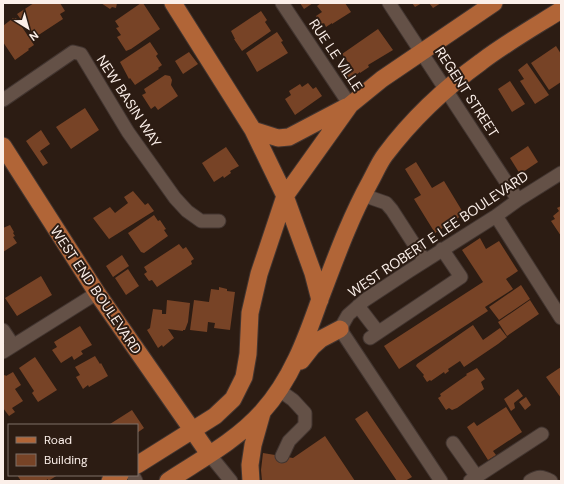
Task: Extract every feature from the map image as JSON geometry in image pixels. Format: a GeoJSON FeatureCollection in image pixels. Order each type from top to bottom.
{"type":"FeatureCollection","features":[{"type":"Feature","properties":{"kind":"main road"},"geometry":{"type":"LineString","coordinates":[[173,3],[254,130],[285,196],[313,273],[320,300]]}},
{"type":"Feature","properties":{"kind":"main road"},"geometry":{"type":"LineString","coordinates":[[254,130],[278,138],[289,137],[350,105],[382,79],[494,3]]}},
{"type":"Feature","properties":{"kind":"main road"},"geometry":{"type":"LineString","coordinates":[[290,373],[311,326],[337,254],[363,195],[385,156],[423,111],[446,89],[482,61],[561,10]]}},
{"type":"Feature","properties":{"kind":"main road"},"geometry":{"type":"LineString","coordinates":[[138,464],[216,416],[233,399],[244,377],[248,354],[250,313],[258,274],[285,196],[350,105]]}},
{"type":"Feature","properties":{"kind":"main road","name":"WEST END BOULEVARD"},"geometry":{"type":"LineString","coordinates":[[3,146],[97,293],[208,454]]}},
{"type":"Feature","properties":{"kind":"main road"},"geometry":{"type":"LineString","coordinates":[[168,481],[244,431],[263,411],[290,373],[312,347],[322,339],[340,329]]}},
{"type":"Feature","properties":{"kind":"main road"},"geometry":{"type":"LineString","coordinates":[[251,481],[250,465],[253,446],[263,411]]}},
{"type":"Feature","properties":{"kind":"street","name":"RUE LE VILLE"},"geometry":{"type":"LineString","coordinates":[[282,3],[350,105]]}},
{"type":"Feature","properties":{"kind":"street","name":"REGENT STREET"},"geometry":{"type":"LineString","coordinates":[[389,3],[518,200]]}},
{"type":"Feature","properties":{"kind":"street","name":"NEW BASIN WAY"},"geometry":{"type":"LineString","coordinates":[[3,100],[73,52],[81,54],[128,132],[175,198],[187,211],[201,221],[219,221]]}},
{"type":"Feature","properties":{"kind":"street","name":"WEST ROBERT E LEE BOULEVARD"},"geometry":{"type":"LineString","coordinates":[[340,329],[348,315],[358,306],[442,249],[496,216],[518,200],[561,173]]}},
{"type":"Feature","properties":{"kind":"street"},"geometry":{"type":"LineString","coordinates":[[363,195],[386,203],[425,261]]}},
{"type":"Feature","properties":{"kind":"street"},"geometry":{"type":"LineString","coordinates":[[496,216],[561,318]]}},
{"type":"Feature","properties":{"kind":"street"},"geometry":{"type":"LineString","coordinates":[[358,306],[374,335],[461,277],[442,249]]}},
{"type":"Feature","properties":{"kind":"street"},"geometry":{"type":"LineString","coordinates":[[3,330],[8,348],[97,293]]}},
{"type":"Feature","properties":{"kind":"street"},"geometry":{"type":"LineString","coordinates":[[340,329],[440,481]]}},
{"type":"Feature","properties":{"kind":"street"},"geometry":{"type":"LineString","coordinates":[[279,390],[293,400],[305,413],[305,425],[289,441],[282,456]]}},
{"type":"Feature","properties":{"kind":"street"},"geometry":{"type":"LineString","coordinates":[[453,443],[474,479],[542,434]]}},
{"type":"Feature","properties":{"kind":"street"},"geometry":{"type":"LineString","coordinates":[[208,454],[224,481]]}},
{"type":"Feature","properties":{"kind":"street"},"geometry":{"type":"LineString","coordinates":[[208,454],[231,481]]}},
{"type":"Feature","properties":{"kind":"street"},"geometry":{"type":"LineString","coordinates":[[530,481],[537,476],[544,476],[551,481]]}},
{"type":"Feature","properties":{"kind":"building"},"geometry":{"type":"Polygon","coordinates":[[[34,3],[60,3],[65,11],[60,14],[63,19],[34,38],[17,14],[34,3]]]}},
{"type":"Feature","properties":{"kind":"building"},"geometry":{"type":"Polygon","coordinates":[[[101,3],[117,3],[116,8],[112,7],[110,9],[101,3]]]}},
{"type":"Feature","properties":{"kind":"building"},"geometry":{"type":"Polygon","coordinates":[[[143,3],[160,29],[126,51],[117,37],[121,35],[116,28],[119,27],[115,21],[143,3]]]}},
{"type":"Feature","properties":{"kind":"building"},"geometry":{"type":"Polygon","coordinates":[[[300,3],[313,3],[304,9],[300,3]]]}},
{"type":"Feature","properties":{"kind":"building"},"geometry":{"type":"Polygon","coordinates":[[[321,3],[345,3],[351,12],[326,27],[324,23],[321,25],[316,16],[322,12],[317,6],[321,3]]]}},
{"type":"Feature","properties":{"kind":"building"},"geometry":{"type":"Polygon","coordinates":[[[412,3],[422,3],[415,7],[412,3]]]}},
{"type":"Feature","properties":{"kind":"building"},"geometry":{"type":"Polygon","coordinates":[[[429,3],[441,3],[433,8],[429,3]]]}},
{"type":"Feature","properties":{"kind":"building"},"geometry":{"type":"Polygon","coordinates":[[[261,11],[267,20],[265,22],[271,31],[242,51],[234,39],[231,31],[261,11]]]}},
{"type":"Feature","properties":{"kind":"building"},"geometry":{"type":"Polygon","coordinates":[[[13,18],[16,18],[34,45],[15,60],[3,42],[3,26],[13,18]]]}},
{"type":"Feature","properties":{"kind":"building"},"geometry":{"type":"Polygon","coordinates":[[[378,29],[393,50],[368,65],[369,67],[349,80],[345,78],[339,68],[348,62],[342,54],[378,29]]]}},
{"type":"Feature","properties":{"kind":"building"},"geometry":{"type":"Polygon","coordinates":[[[277,32],[288,53],[257,72],[246,53],[277,32]]]}},
{"type":"Feature","properties":{"kind":"building"},"geometry":{"type":"Polygon","coordinates":[[[150,42],[158,54],[156,56],[162,65],[158,68],[159,69],[135,85],[130,78],[129,79],[120,62],[150,42]]]}},
{"type":"Feature","properties":{"kind":"building"},"geometry":{"type":"Polygon","coordinates":[[[556,46],[561,54],[561,82],[549,90],[531,63],[556,46]]]}},
{"type":"Feature","properties":{"kind":"building"},"geometry":{"type":"Polygon","coordinates":[[[189,52],[198,64],[183,74],[175,61],[189,52]]]}},
{"type":"Feature","properties":{"kind":"building"},"geometry":{"type":"Polygon","coordinates":[[[527,63],[549,95],[535,104],[520,81],[524,79],[518,70],[527,63]]]}},
{"type":"Feature","properties":{"kind":"building"},"geometry":{"type":"Polygon","coordinates":[[[165,75],[170,76],[172,80],[171,85],[178,96],[158,110],[155,106],[151,109],[142,95],[146,93],[144,89],[165,75]]]}},
{"type":"Feature","properties":{"kind":"building"},"geometry":{"type":"Polygon","coordinates":[[[510,81],[525,104],[512,112],[498,89],[510,81]]]}},
{"type":"Feature","properties":{"kind":"building"},"geometry":{"type":"Polygon","coordinates":[[[308,83],[313,89],[316,87],[322,96],[295,115],[285,99],[291,95],[289,91],[300,84],[302,87],[308,83]]]}},
{"type":"Feature","properties":{"kind":"building"},"geometry":{"type":"Polygon","coordinates":[[[85,108],[99,130],[71,149],[56,127],[85,108]]]}},
{"type":"Feature","properties":{"kind":"building"},"geometry":{"type":"Polygon","coordinates":[[[41,130],[50,144],[40,151],[48,163],[43,166],[26,141],[41,130]]]}},
{"type":"Feature","properties":{"kind":"building"},"geometry":{"type":"Polygon","coordinates":[[[528,146],[538,162],[520,174],[510,158],[528,146]]]}},
{"type":"Feature","properties":{"kind":"building"},"geometry":{"type":"Polygon","coordinates":[[[226,147],[239,166],[230,171],[231,173],[224,178],[223,176],[214,182],[202,163],[226,147]]]}},
{"type":"Feature","properties":{"kind":"building"},"geometry":{"type":"Polygon","coordinates":[[[416,162],[432,188],[444,181],[464,214],[435,233],[414,199],[421,195],[405,169],[416,162]]]}},
{"type":"Feature","properties":{"kind":"building"},"geometry":{"type":"Polygon","coordinates":[[[133,191],[145,205],[148,203],[154,211],[109,239],[93,218],[110,207],[115,213],[128,203],[124,197],[133,191]]]}},
{"type":"Feature","properties":{"kind":"building"},"geometry":{"type":"Polygon","coordinates":[[[561,206],[561,236],[551,221],[555,219],[553,216],[559,211],[557,208],[561,206]]]}},
{"type":"Feature","properties":{"kind":"building"},"geometry":{"type":"Polygon","coordinates":[[[154,215],[158,221],[160,220],[166,229],[164,230],[168,236],[144,253],[141,252],[128,233],[154,215]]]}},
{"type":"Feature","properties":{"kind":"building"},"geometry":{"type":"Polygon","coordinates":[[[10,225],[15,236],[13,237],[17,243],[3,252],[3,228],[10,225]]]}},
{"type":"Feature","properties":{"kind":"building"},"geometry":{"type":"Polygon","coordinates":[[[480,238],[486,249],[499,241],[518,271],[506,279],[513,289],[485,307],[488,311],[399,369],[384,346],[483,282],[462,250],[480,238]]]}},
{"type":"Feature","properties":{"kind":"building"},"geometry":{"type":"Polygon","coordinates":[[[179,244],[183,249],[186,247],[194,259],[191,261],[192,264],[157,287],[152,280],[149,281],[144,274],[147,272],[144,267],[179,244]]]}},
{"type":"Feature","properties":{"kind":"building"},"geometry":{"type":"Polygon","coordinates":[[[122,255],[129,266],[113,277],[106,266],[122,255]]]}},
{"type":"Feature","properties":{"kind":"building"},"geometry":{"type":"Polygon","coordinates":[[[128,269],[139,286],[126,295],[115,278],[128,269]]]}},
{"type":"Feature","properties":{"kind":"building"},"geometry":{"type":"Polygon","coordinates":[[[41,276],[52,295],[17,316],[5,298],[41,276]]]}},
{"type":"Feature","properties":{"kind":"building"},"geometry":{"type":"Polygon","coordinates":[[[521,285],[530,299],[499,320],[489,307],[521,285]]]}},
{"type":"Feature","properties":{"kind":"building"},"geometry":{"type":"Polygon","coordinates":[[[219,287],[227,289],[227,291],[235,292],[230,330],[214,328],[215,323],[208,322],[207,332],[190,330],[194,300],[209,302],[211,289],[219,290],[219,287]]]}},
{"type":"Feature","properties":{"kind":"building"},"geometry":{"type":"Polygon","coordinates":[[[167,300],[190,303],[188,322],[185,330],[183,331],[168,329],[174,338],[163,347],[162,345],[158,348],[147,330],[150,328],[153,309],[162,310],[162,314],[166,314],[167,300]]]}},
{"type":"Feature","properties":{"kind":"building"},"geometry":{"type":"Polygon","coordinates":[[[530,300],[539,314],[507,336],[498,322],[530,300]]]}},
{"type":"Feature","properties":{"kind":"building"},"geometry":{"type":"Polygon","coordinates":[[[473,325],[483,340],[500,328],[507,337],[464,367],[460,361],[448,369],[449,371],[445,374],[444,372],[427,382],[423,376],[424,375],[416,366],[417,364],[473,325]]]}},
{"type":"Feature","properties":{"kind":"building"},"geometry":{"type":"Polygon","coordinates":[[[80,326],[92,345],[81,351],[83,354],[74,360],[72,356],[61,363],[52,350],[57,347],[54,342],[80,326]]]}},
{"type":"Feature","properties":{"kind":"building"},"geometry":{"type":"Polygon","coordinates":[[[95,356],[100,364],[101,363],[108,376],[89,387],[88,385],[83,389],[76,377],[80,375],[75,367],[95,356]]]}},
{"type":"Feature","properties":{"kind":"building"},"geometry":{"type":"Polygon","coordinates":[[[35,357],[57,390],[38,402],[32,393],[34,391],[19,368],[35,357]]]}},
{"type":"Feature","properties":{"kind":"building"},"geometry":{"type":"Polygon","coordinates":[[[561,367],[561,398],[546,377],[561,367]]]}},
{"type":"Feature","properties":{"kind":"building"},"geometry":{"type":"Polygon","coordinates":[[[477,368],[485,379],[481,382],[484,389],[457,408],[452,410],[449,408],[446,410],[438,398],[441,396],[440,394],[467,375],[466,374],[477,368]]]}},
{"type":"Feature","properties":{"kind":"building"},"geometry":{"type":"Polygon","coordinates":[[[13,372],[21,385],[15,389],[23,401],[12,408],[15,412],[9,416],[3,408],[3,376],[13,372]]]}},
{"type":"Feature","properties":{"kind":"building"},"geometry":{"type":"Polygon","coordinates":[[[518,389],[523,396],[514,403],[515,408],[511,411],[504,399],[518,389]]]}},
{"type":"Feature","properties":{"kind":"building"},"geometry":{"type":"Polygon","coordinates":[[[526,397],[531,405],[525,410],[519,402],[526,397]]]}},
{"type":"Feature","properties":{"kind":"building"},"geometry":{"type":"Polygon","coordinates":[[[506,407],[522,432],[493,451],[496,455],[488,460],[467,427],[474,422],[477,426],[506,407]]]}},
{"type":"Feature","properties":{"kind":"building"},"geometry":{"type":"Polygon","coordinates":[[[132,410],[144,428],[138,432],[138,424],[110,424],[132,410]]]}},
{"type":"Feature","properties":{"kind":"building"},"geometry":{"type":"Polygon","coordinates":[[[367,411],[412,477],[405,481],[397,481],[355,419],[367,411]]]}},
{"type":"Feature","properties":{"kind":"building"},"geometry":{"type":"Polygon","coordinates":[[[325,436],[355,481],[262,481],[261,470],[263,453],[293,458],[325,436]]]}},
{"type":"Feature","properties":{"kind":"building"},"geometry":{"type":"Polygon","coordinates":[[[18,476],[56,476],[48,481],[48,479],[45,481],[21,481],[18,476]]]}}]}
